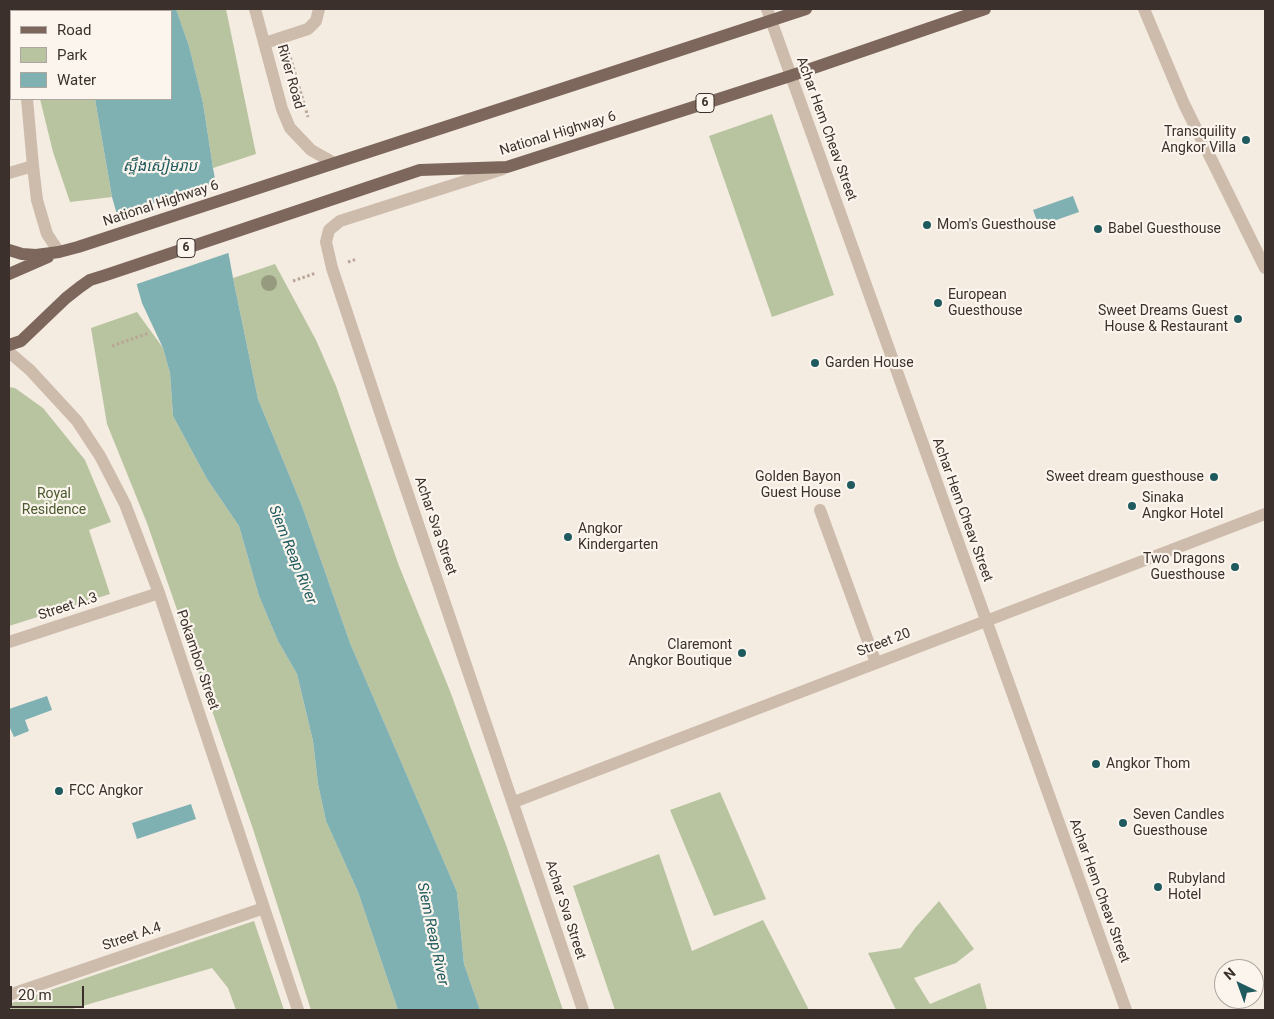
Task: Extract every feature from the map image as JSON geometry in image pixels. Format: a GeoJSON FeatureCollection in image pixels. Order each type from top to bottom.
{"type":"FeatureCollection","features":[{"type":"Feature","properties":{"kind":"main road","name":"National Highway 6"},"geometry":{"type":"LineString","coordinates":[[59,252],[95,242],[334,163],[769,14],[806,9]]}},
{"type":"Feature","properties":{"kind":"main road","name":"National Highway 6"},"geometry":{"type":"LineString","coordinates":[[9,345],[21,341],[90,280],[420,170],[507,167],[790,76],[985,9]]}},
{"type":"Feature","properties":{"kind":"main road"},"geometry":{"type":"LineString","coordinates":[[9,250],[22,254],[36,255],[59,252]]}},
{"type":"Feature","properties":{"kind":"main road"},"geometry":{"type":"LineString","coordinates":[[9,274],[59,252]]}},
{"type":"Feature","properties":{"kind":"street","name":"River Road"},"geometry":{"type":"LineString","coordinates":[[255,9],[282,109],[290,128],[311,150],[334,163]]}},
{"type":"Feature","properties":{"kind":"street"},"geometry":{"type":"LineString","coordinates":[[264,43],[308,30],[316,21],[319,9]]}},
{"type":"Feature","properties":{"kind":"street"},"geometry":{"type":"LineString","coordinates":[[1144,9],[1184,104],[1265,268]]}},
{"type":"Feature","properties":{"kind":"street","name":"Achar Hem Cheav Street"},"geometry":{"type":"LineString","coordinates":[[769,14],[1126,1010]]}},
{"type":"Feature","properties":{"kind":"street"},"geometry":{"type":"LineString","coordinates":[[27,100],[37,200],[47,234],[59,252]]}},
{"type":"Feature","properties":{"kind":"street"},"geometry":{"type":"LineString","coordinates":[[9,173],[33,166]]}},
{"type":"Feature","properties":{"kind":"street","name":"Achar Sva Street"},"geometry":{"type":"LineString","coordinates":[[507,167],[340,221],[329,230],[326,242],[332,268],[380,412],[514,802],[583,1010]]}},
{"type":"Feature","properties":{"kind":"street","name":"Pokambor Street"},"geometry":{"type":"LineString","coordinates":[[9,352],[30,370],[78,421],[100,456],[125,504],[159,594],[298,1010]]}},
{"type":"Feature","properties":{"kind":"street"},"geometry":{"type":"LineString","coordinates":[[820,510],[876,662]]}},
{"type":"Feature","properties":{"kind":"street","name":"Street 20"},"geometry":{"type":"LineString","coordinates":[[514,802],[1265,514]]}},
{"type":"Feature","properties":{"kind":"street","name":"Street A.3"},"geometry":{"type":"LineString","coordinates":[[9,642],[159,594]]}},
{"type":"Feature","properties":{"kind":"street","name":"Street A.4"},"geometry":{"type":"LineString","coordinates":[[9,995],[264,908]]}},
{"type":"Feature","properties":{"kind":"path"},"geometry":{"type":"LineString","coordinates":[[284,38],[309,122]]}},
{"type":"Feature","properties":{"kind":"path"},"geometry":{"type":"LineString","coordinates":[[112,346],[149,333]]}},
{"type":"Feature","properties":{"kind":"green space"},"geometry":{"type":"Polygon","coordinates":[[[176,9],[226,9],[256,154],[213,168],[203,103],[189,46],[176,9]]]}},
{"type":"Feature","properties":{"kind":"green space"},"geometry":{"type":"Polygon","coordinates":[[[40,100],[95,100],[112,197],[70,202],[53,152],[40,100]]]}},
{"type":"Feature","properties":{"kind":"green space"},"geometry":{"type":"Polygon","coordinates":[[[772,114],[834,295],[772,317],[709,136],[772,114]]]}},
{"type":"Feature","properties":{"kind":"green space"},"geometry":{"type":"Polygon","coordinates":[[[275,264],[316,340],[336,386],[399,566],[450,691],[563,1010],[480,1010],[464,964],[457,892],[350,643],[302,506],[258,399],[233,278],[275,264]]]}},
{"type":"Feature","properties":{"kind":"green space"},"geometry":{"type":"Polygon","coordinates":[[[137,312],[163,348],[170,373],[173,416],[207,479],[239,526],[259,596],[278,641],[297,674],[313,741],[318,784],[326,821],[358,892],[398,1010],[311,1010],[253,829],[147,523],[107,424],[91,328],[137,312]]]}},
{"type":"Feature","properties":{"kind":"green space","name":"Royal Residence"},"geometry":{"type":"Polygon","coordinates":[[[9,387],[15,388],[43,408],[85,460],[111,522],[89,530],[110,594],[9,626],[9,387]]]}},
{"type":"Feature","properties":{"kind":"green space"},"geometry":{"type":"Polygon","coordinates":[[[720,792],[766,899],[714,916],[670,810],[720,792]]]}},
{"type":"Feature","properties":{"kind":"green space"},"geometry":{"type":"Polygon","coordinates":[[[659,854],[692,951],[763,920],[809,1010],[615,1010],[573,886],[659,854]]]}},
{"type":"Feature","properties":{"kind":"green space"},"geometry":{"type":"Polygon","coordinates":[[[939,901],[974,949],[956,963],[914,978],[930,1004],[980,983],[987,1010],[896,1010],[868,953],[901,948],[915,928],[939,901]]]}},
{"type":"Feature","properties":{"kind":"green space"},"geometry":{"type":"Polygon","coordinates":[[[254,921],[284,1010],[236,1010],[228,988],[212,968],[69,1010],[9,1010],[9,1004],[254,921]]]}},
{"type":"Feature","properties":{"kind":"water","name":"ស្ទឹងសៀមរាប"},"geometry":{"type":"Polygon","coordinates":[[[176,9],[189,46],[203,103],[233,278],[258,399],[302,506],[350,643],[457,892],[464,964],[480,1010],[398,1010],[358,892],[326,821],[318,784],[313,741],[297,674],[278,641],[259,596],[239,526],[207,479],[173,416],[170,373],[163,348],[142,303],[112,197],[95,100],[172,100],[172,10],[79,10],[176,9]]]}},
{"type":"Feature","properties":{"kind":"water"},"geometry":{"type":"Polygon","coordinates":[[[1073,196],[1079,212],[1039,226],[1033,210],[1073,196]]]}},
{"type":"Feature","properties":{"kind":"water"},"geometry":{"type":"Polygon","coordinates":[[[47,696],[52,710],[25,720],[29,731],[14,737],[9,726],[9,709],[47,696]]]}},
{"type":"Feature","properties":{"kind":"water"},"geometry":{"type":"Polygon","coordinates":[[[191,804],[196,819],[137,839],[132,823],[191,804]]]}},
{"type":"Feature","properties":{"kind":"pier"},"geometry":{"type":"Polygon","coordinates":[[[218,182],[231,252],[134,285],[115,216],[218,182]]]}},
{"type":"Feature","properties":{"kind":"place","name":"Transquility Angkor Villa"},"geometry":{"type":"Point","coordinates":[1246,140]}},
{"type":"Feature","properties":{"kind":"place","name":"Mom's Guesthouse"},"geometry":{"type":"Point","coordinates":[927,225]}},
{"type":"Feature","properties":{"kind":"place","name":"Babel Guesthouse"},"geometry":{"type":"Point","coordinates":[1098,229]}},
{"type":"Feature","properties":{"kind":"place","name":"European Guesthouse"},"geometry":{"type":"Point","coordinates":[938,303]}},
{"type":"Feature","properties":{"kind":"place","name":"Sweet Dreams Guest House & Restaurant"},"geometry":{"type":"Point","coordinates":[1238,319]}},
{"type":"Feature","properties":{"kind":"place","name":"Garden House"},"geometry":{"type":"Point","coordinates":[815,363]}},
{"type":"Feature","properties":{"kind":"place","name":"Sweet dream guesthouse"},"geometry":{"type":"Point","coordinates":[1214,477]}},
{"type":"Feature","properties":{"kind":"place","name":"Golden Bayon Guest House"},"geometry":{"type":"Point","coordinates":[851,485]}},
{"type":"Feature","properties":{"kind":"place","name":"Sinaka Angkor Hotel"},"geometry":{"type":"Point","coordinates":[1132,506]}},
{"type":"Feature","properties":{"kind":"place","name":"Angkor Kindergarten"},"geometry":{"type":"Point","coordinates":[568,537]}},
{"type":"Feature","properties":{"kind":"place","name":"Two Dragons Guesthouse"},"geometry":{"type":"Point","coordinates":[1235,567]}},
{"type":"Feature","properties":{"kind":"place","name":"Claremont Angkor Boutique"},"geometry":{"type":"Point","coordinates":[742,653]}},
{"type":"Feature","properties":{"kind":"place","name":"Angkor Thom"},"geometry":{"type":"Point","coordinates":[1096,764]}},
{"type":"Feature","properties":{"kind":"place","name":"FCC Angkor"},"geometry":{"type":"Point","coordinates":[59,791]}},
{"type":"Feature","properties":{"kind":"place","name":"Seven Candles Guesthouse"},"geometry":{"type":"Point","coordinates":[1123,823]}},
{"type":"Feature","properties":{"kind":"place","name":"Rubyland Hotel"},"geometry":{"type":"Point","coordinates":[1158,887]}},
{"type":"Feature","properties":{"kind":"water label","name":"Siem Reap River"},"geometry":{"type":"Point","coordinates":[292,555]}},
{"type":"Feature","properties":{"kind":"water label","name":"Siem Reap River"},"geometry":{"type":"Point","coordinates":[432,934]}}]}
